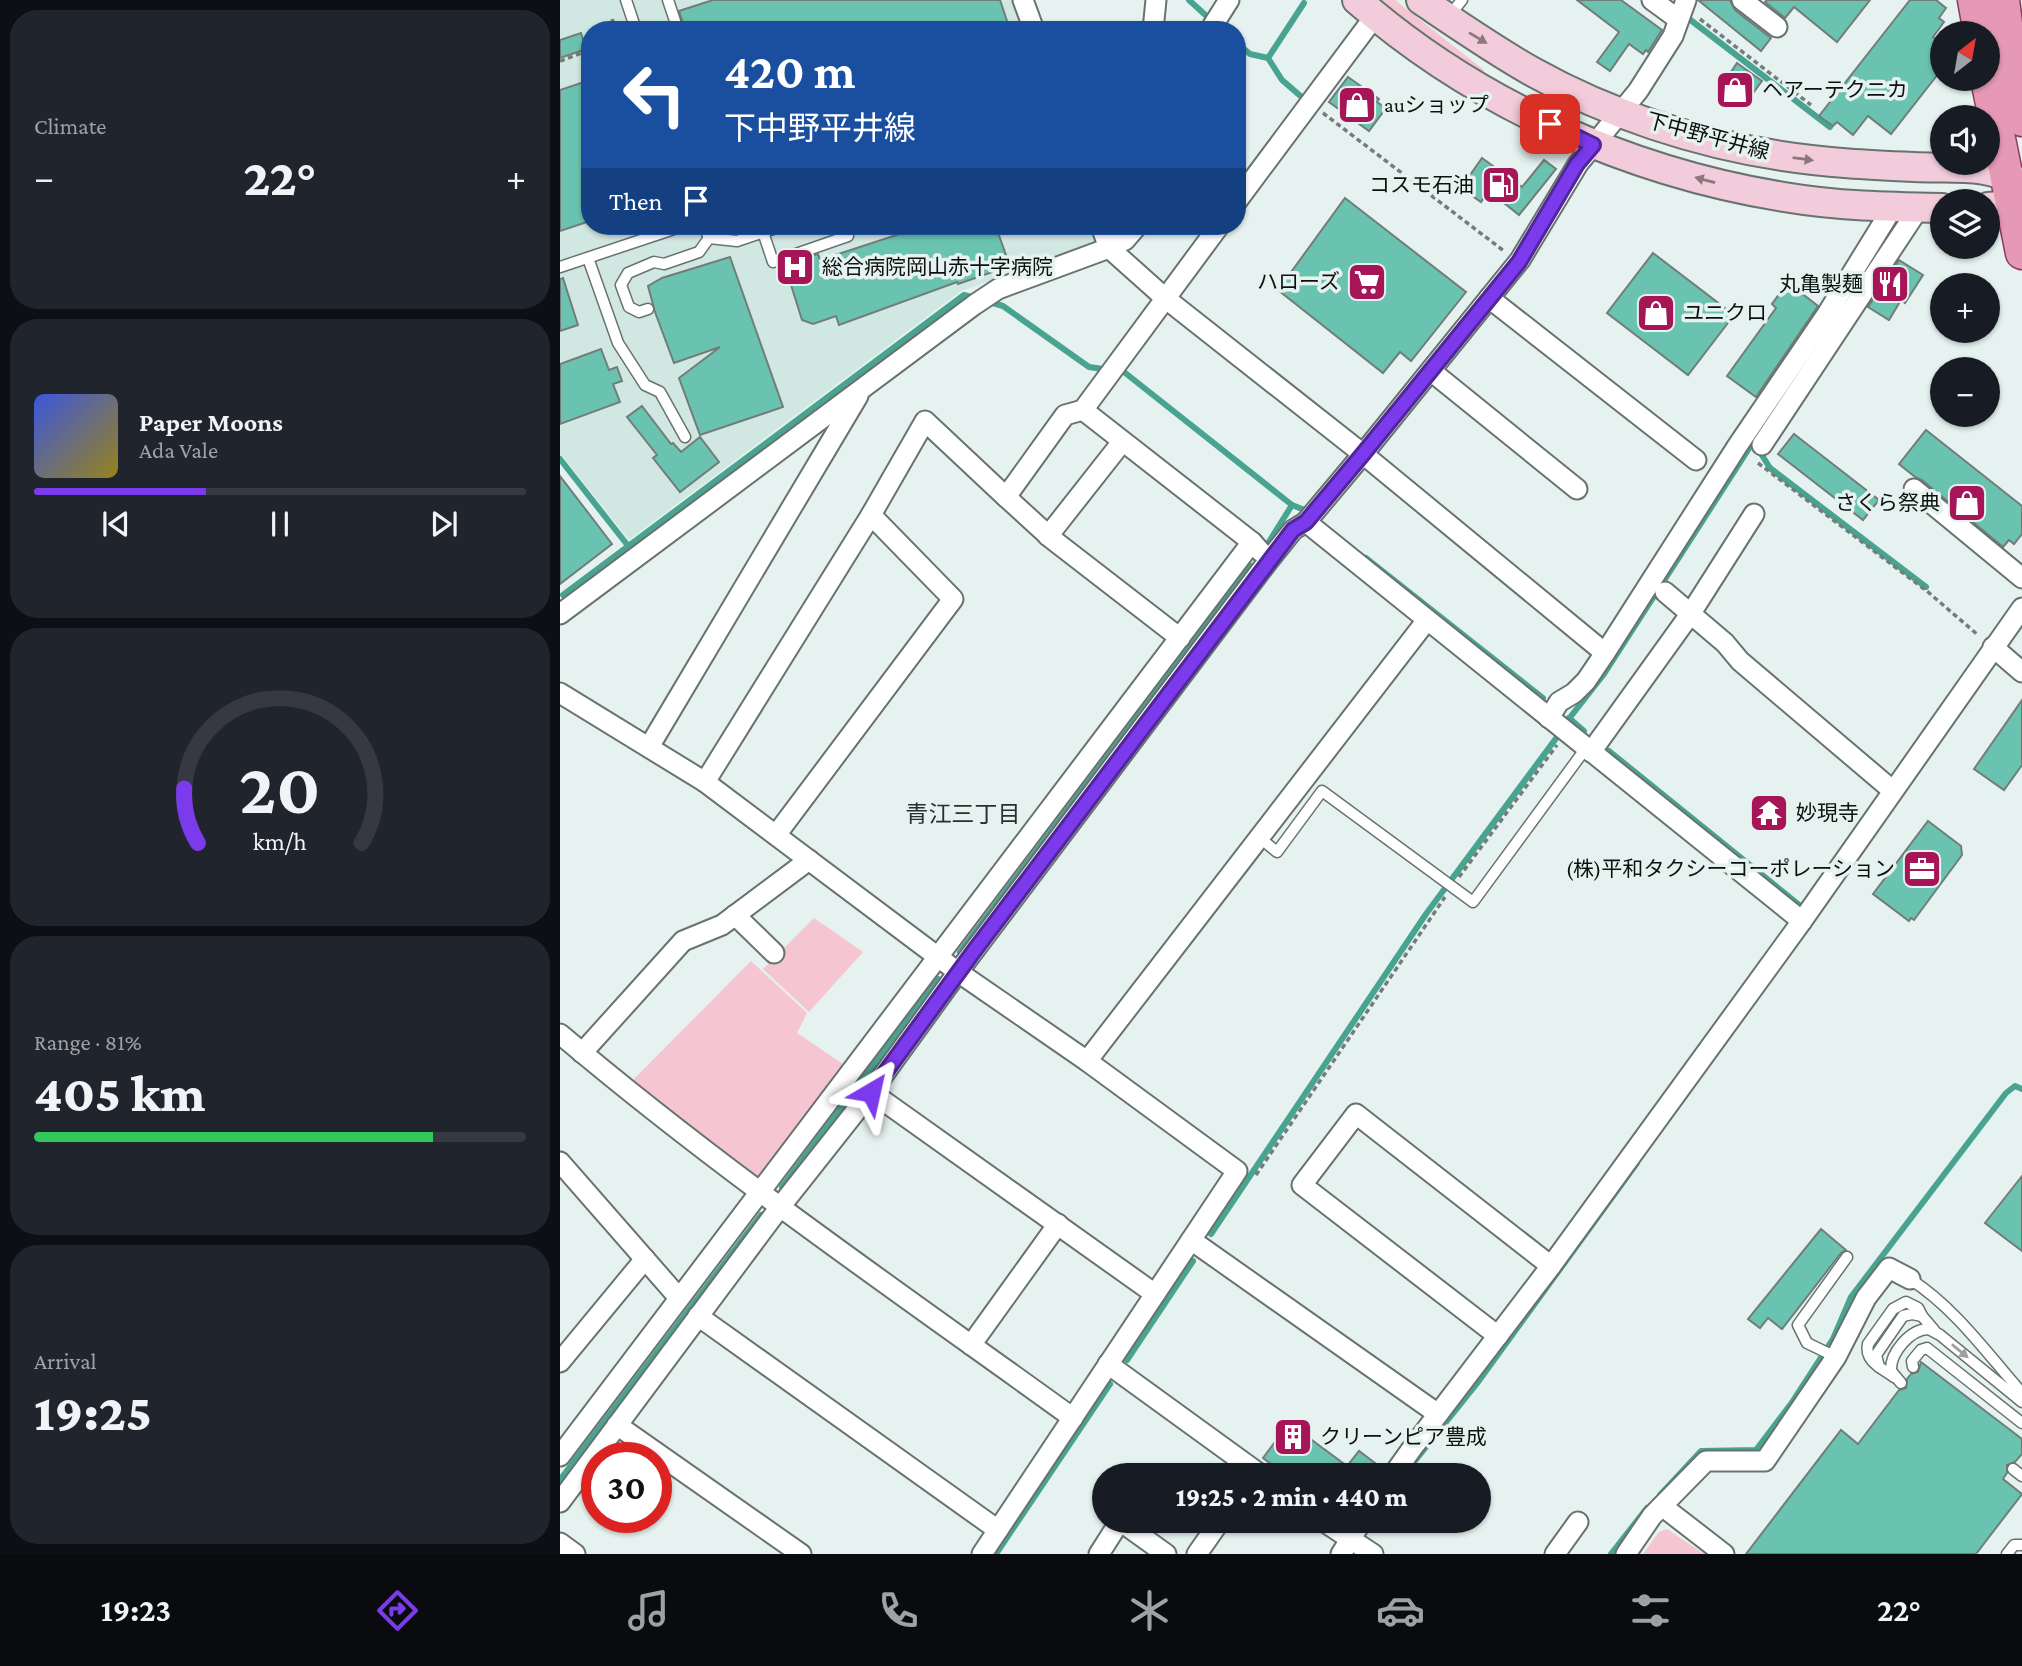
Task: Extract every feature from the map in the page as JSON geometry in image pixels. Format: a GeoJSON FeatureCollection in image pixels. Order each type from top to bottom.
{"type":"FeatureCollection","features":[{"type":"Feature","properties":{"kind":"main road"},"geometry":{"type":"LineString","coordinates":[[1974,0],[1978,21]]}},
{"type":"Feature","properties":{"kind":"main road"},"geometry":{"type":"LineString","coordinates":[[2003,0],[2010,194],[2022,253]]}},
{"type":"Feature","properties":{"kind":"main road"},"geometry":{"type":"LineString","coordinates":[[2007,64],[2022,120]]}},
{"type":"Feature","properties":{"kind":"street"},"geometry":{"type":"LineString","coordinates":[[1023,0],[1031,21]]}},
{"type":"Feature","properties":{"kind":"street"},"geometry":{"type":"LineString","coordinates":[[1154,21],[1156,0]]}},
{"type":"Feature","properties":{"kind":"street"},"geometry":{"type":"LineString","coordinates":[[1216,21],[1229,0]]}},
{"type":"Feature","properties":{"kind":"street","name":"下中野平井線"},"geometry":{"type":"LineString","coordinates":[[1421,0],[1455,9],[1534,72],[1586,98],[1672,130],[1782,156],[1852,164],[1929,168],[1957,166],[2010,194]]}},
{"type":"Feature","properties":{"kind":"street"},"geometry":{"type":"LineString","coordinates":[[560,1502],[1269,561],[1293,530],[1306,522],[1363,454],[1519,262],[1577,164],[1638,91],[1673,36],[1681,7],[1652,0]]}},
{"type":"Feature","properties":{"kind":"street"},"geometry":{"type":"LineString","coordinates":[[1742,0],[1777,27]]}},
{"type":"Feature","properties":{"kind":"street"},"geometry":{"type":"LineString","coordinates":[[1246,189],[1311,103],[1366,8]]}},
{"type":"Feature","properties":{"kind":"street","name":"下中野平井線"},"geometry":{"type":"LineString","coordinates":[[1366,8],[1438,61],[1502,100],[1593,145],[1735,188],[1852,206],[1918,208]]}},
{"type":"Feature","properties":{"kind":"street"},"geometry":{"type":"LineString","coordinates":[[1757,450],[1918,208]]}},
{"type":"Feature","properties":{"kind":"street"},"geometry":{"type":"LineString","coordinates":[[1549,718],[1559,702],[1574,693],[1586,681],[1738,444],[1827,314],[1918,208]]}},
{"type":"Feature","properties":{"kind":"street"},"geometry":{"type":"LineString","coordinates":[[1104,235],[1109,248],[1165,298],[1363,454],[1605,653]]}},
{"type":"Feature","properties":{"kind":"street"},"geometry":{"type":"LineString","coordinates":[[560,614],[863,386],[998,289],[1109,248],[1129,235]]}},
{"type":"Feature","properties":{"kind":"street"},"geometry":{"type":"LineString","coordinates":[[1006,497],[1065,415],[1083,410],[1212,235]]}},
{"type":"Feature","properties":{"kind":"street"},"geometry":{"type":"LineString","coordinates":[[1489,298],[1696,460]]}},
{"type":"Feature","properties":{"kind":"street"},"geometry":{"type":"LineString","coordinates":[[1431,370],[1577,489]]}},
{"type":"Feature","properties":{"kind":"street"},"geometry":{"type":"LineString","coordinates":[[649,747],[863,386]]}},
{"type":"Feature","properties":{"kind":"street"},"geometry":{"type":"LineString","coordinates":[[1083,410],[1252,542],[1269,561]]}},
{"type":"Feature","properties":{"kind":"street"},"geometry":{"type":"LineString","coordinates":[[705,782],[871,515],[925,421],[1048,536],[1180,638]]}},
{"type":"Feature","properties":{"kind":"street"},"geometry":{"type":"LineString","coordinates":[[1048,536],[1122,442]]}},
{"type":"Feature","properties":{"kind":"street"},"geometry":{"type":"LineString","coordinates":[[1914,489],[2022,578]]}},
{"type":"Feature","properties":{"kind":"street"},"geometry":{"type":"LineString","coordinates":[[1589,750],[1691,613],[1754,514]]}},
{"type":"Feature","properties":{"kind":"street"},"geometry":{"type":"LineString","coordinates":[[776,835],[953,599],[871,515]]}},
{"type":"Feature","properties":{"kind":"street"},"geometry":{"type":"LineString","coordinates":[[1306,522],[1802,921]]}},
{"type":"Feature","properties":{"kind":"street"},"geometry":{"type":"LineString","coordinates":[[560,1456],[1252,542]]}},
{"type":"Feature","properties":{"kind":"street"},"geometry":{"type":"LineString","coordinates":[[1665,592],[1725,643],[1740,661],[1892,790]]}},
{"type":"Feature","properties":{"kind":"street"},"geometry":{"type":"LineString","coordinates":[[1402,1463],[1551,1266],[1802,921],[2022,608]]}},
{"type":"Feature","properties":{"kind":"street"},"geometry":{"type":"LineString","coordinates":[[1087,1061],[1427,620]]}},
{"type":"Feature","properties":{"kind":"street"},"geometry":{"type":"LineString","coordinates":[[1993,647],[2022,672]]}},
{"type":"Feature","properties":{"kind":"street"},"geometry":{"type":"LineString","coordinates":[[560,693],[705,782],[958,972],[1087,1061],[1237,1171],[982,1554]]}},
{"type":"Feature","properties":{"kind":"street"},"geometry":{"type":"LineString","coordinates":[[582,1053],[683,941],[722,925],[809,860]]}},
{"type":"Feature","properties":{"kind":"street"},"geometry":{"type":"LineString","coordinates":[[735,915],[775,953]]}},
{"type":"Feature","properties":{"kind":"street"},"geometry":{"type":"LineString","coordinates":[[560,1034],[628,1092],[759,1192],[1073,1418]]}},
{"type":"Feature","properties":{"kind":"street"},"geometry":{"type":"LineString","coordinates":[[871,1092],[1155,1294]]}},
{"type":"Feature","properties":{"kind":"street"},"geometry":{"type":"LineString","coordinates":[[1498,1336],[1302,1185],[1356,1114],[1551,1266]]}},
{"type":"Feature","properties":{"kind":"street"},"geometry":{"type":"LineString","coordinates":[[560,1162],[679,1298]]}},
{"type":"Feature","properties":{"kind":"street"},"geometry":{"type":"LineString","coordinates":[[971,1345],[1058,1224]]}},
{"type":"Feature","properties":{"kind":"street"},"geometry":{"type":"LineString","coordinates":[[1191,1240],[1438,1414]]}},
{"type":"Feature","properties":{"kind":"street"},"geometry":{"type":"LineString","coordinates":[[560,1362],[645,1259]]}},
{"type":"Feature","properties":{"kind":"street"},"geometry":{"type":"LineString","coordinates":[[1626,1554],[1652,1516],[1706,1461],[1765,1461],[1834,1356],[1866,1298],[1889,1268],[1910,1279]]}},
{"type":"Feature","properties":{"kind":"street"},"geometry":{"type":"LineString","coordinates":[[698,1316],[998,1530]]}},
{"type":"Feature","properties":{"kind":"street"},"geometry":{"type":"LineString","coordinates":[[1108,1364],[1240,1463]]}},
{"type":"Feature","properties":{"kind":"street"},"geometry":{"type":"LineString","coordinates":[[617,1425],[801,1554]]}},
{"type":"Feature","properties":{"kind":"street"},"geometry":{"type":"LineString","coordinates":[[1662,1506],[1724,1554]]}},
{"type":"Feature","properties":{"kind":"street"},"geometry":{"type":"LineString","coordinates":[[1099,1554],[1120,1521],[1166,1554]]}},
{"type":"Feature","properties":{"kind":"street"},"geometry":{"type":"LineString","coordinates":[[1555,1554],[1578,1522]]}},
{"type":"Feature","properties":{"kind":"street"},"geometry":{"type":"LineString","coordinates":[[1197,1554],[1212,1533]]}},
{"type":"Feature","properties":{"kind":"street"},"geometry":{"type":"LineString","coordinates":[[1339,1533],[1356,1547]]}},
{"type":"Feature","properties":{"kind":"street"},"geometry":{"type":"LineString","coordinates":[[560,1543],[575,1554]]}},
{"type":"Feature","properties":{"kind":"lane"},"geometry":{"type":"LineString","coordinates":[[626,0],[633,21]]}},
{"type":"Feature","properties":{"kind":"lane"},"geometry":{"type":"LineString","coordinates":[[668,0],[675,21]]}},
{"type":"Feature","properties":{"kind":"lane"},"geometry":{"type":"LineString","coordinates":[[560,267],[656,235]]}},
{"type":"Feature","properties":{"kind":"lane"},"geometry":{"type":"LineString","coordinates":[[709,238],[737,241],[754,235]]}},
{"type":"Feature","properties":{"kind":"lane"},"geometry":{"type":"LineString","coordinates":[[764,235],[773,262],[848,235]]}},
{"type":"Feature","properties":{"kind":"lane"},"geometry":{"type":"LineString","coordinates":[[648,309],[639,312],[629,307],[621,285],[628,273],[654,262],[664,264],[699,252],[709,238]]}},
{"type":"Feature","properties":{"kind":"lane"},"geometry":{"type":"LineString","coordinates":[[588,258],[618,343],[645,385],[660,392],[685,437]]}},
{"type":"Feature","properties":{"kind":"lane"},"geometry":{"type":"LineString","coordinates":[[1260,838],[1277,852],[1322,791],[1473,902],[1589,750]]}},
{"type":"Feature","properties":{"kind":"lane"},"geometry":{"type":"LineString","coordinates":[[1834,1356],[1807,1343],[1798,1325],[1847,1257]]}},
{"type":"Feature","properties":{"kind":"lane"},"geometry":{"type":"LineString","coordinates":[[1910,1279],[1952,1311],[2022,1393]]}},
{"type":"Feature","properties":{"kind":"lane"},"geometry":{"type":"LineString","coordinates":[[1935,1331],[1923,1329],[1909,1336],[1892,1360],[1891,1371],[1898,1380],[1868,1358],[1867,1347],[1893,1309],[1902,1303],[1910,1303],[1918,1308],[1935,1331],[2022,1402]]}},
{"type":"Feature","properties":{"kind":"lane"},"geometry":{"type":"LineString","coordinates":[[1913,1367],[1912,1361],[1921,1350],[1927,1348],[2022,1423]]}},
{"type":"Feature","properties":{"kind":"lane"},"geometry":{"type":"LineString","coordinates":[[2013,1469],[2022,1476]]}},
{"type":"Feature","properties":{"kind":"lane"},"geometry":{"type":"LineString","coordinates":[[2007,1554],[2014,1545],[2022,1545]]}},
{"type":"Feature","properties":{"kind":"path"},"geometry":{"type":"LineString","coordinates":[[1681,7],[1811,105]]}},
{"type":"Feature","properties":{"kind":"path"},"geometry":{"type":"LineString","coordinates":[[560,61],[581,53]]}},
{"type":"Feature","properties":{"kind":"path"},"geometry":{"type":"LineString","coordinates":[[1311,103],[1519,262]]}},
{"type":"Feature","properties":{"kind":"path"},"geometry":{"type":"LineString","coordinates":[[1757,450],[1756,462],[1928,592],[1993,647]]}},
{"type":"Feature","properties":{"kind":"path"},"geometry":{"type":"LineString","coordinates":[[1255,1176],[1449,885],[1566,732]]}},
{"type":"Feature","properties":{"kind":"shaded area","name":"総合病院岡山赤十字病院"},"geometry":{"type":"Polygon","coordinates":[[[560,0],[1015,0],[1022,21],[581,21],[581,235],[1097,235],[1100,243],[961,291],[629,540],[560,453],[560,0]]]}},
{"type":"Feature","properties":{"kind":"shaded area"},"geometry":{"type":"Polygon","coordinates":[[[1377,0],[1395,0],[1484,70],[1481,74],[1438,47],[1377,0]]]}},
{"type":"Feature","properties":{"kind":"shaded area"},"geometry":{"type":"Polygon","coordinates":[[[814,918],[863,952],[809,1012],[763,969],[814,918]]]}},
{"type":"Feature","properties":{"kind":"shaded area"},"geometry":{"type":"Polygon","coordinates":[[[751,961],[807,1013],[797,1033],[849,1068],[764,1178],[753,1179],[629,1084],[751,961]]]}},
{"type":"Feature","properties":{"kind":"shaded area"},"geometry":{"type":"Polygon","coordinates":[[[1667,1529],[1704,1554],[1643,1554],[1659,1532],[1667,1529]]]}},
{"type":"Feature","properties":{"kind":"building"},"geometry":{"type":"Polygon","coordinates":[[[713,0],[1000,0],[1007,21],[682,21],[679,11],[713,0]]]}},
{"type":"Feature","properties":{"kind":"building"},"geometry":{"type":"Polygon","coordinates":[[[1577,0],[1621,0],[1662,30],[1648,52],[1646,50],[1643,54],[1629,44],[1610,71],[1597,62],[1619,32],[1577,0]]]}},
{"type":"Feature","properties":{"kind":"building"},"geometry":{"type":"Polygon","coordinates":[[[1698,0],[1730,0],[1735,10],[1771,38],[1761,51],[1698,0]]]}},
{"type":"Feature","properties":{"kind":"building"},"geometry":{"type":"Polygon","coordinates":[[[1870,0],[1837,42],[1794,7],[1785,18],[1765,2],[1870,0]]]}},
{"type":"Feature","properties":{"kind":"building"},"geometry":{"type":"Polygon","coordinates":[[[1910,0],[1936,0],[1946,8],[1939,18],[1943,21],[1930,21],[1930,84],[1891,134],[1868,116],[1853,135],[1837,122],[1833,126],[1819,116],[1910,0]]]}},
{"type":"Feature","properties":{"kind":"building"},"geometry":{"type":"Polygon","coordinates":[[[581,33],[581,51],[560,58],[560,40],[581,33]]]}},
{"type":"Feature","properties":{"kind":"building"},"geometry":{"type":"Polygon","coordinates":[[[1737,63],[1762,81],[1747,101],[1723,84],[1737,63]]]}},
{"type":"Feature","properties":{"kind":"building","name":"auショップ"},"geometry":{"type":"Polygon","coordinates":[[[1348,77],[1379,99],[1377,102],[1386,108],[1369,131],[1329,102],[1348,77]]]}},
{"type":"Feature","properties":{"kind":"building"},"geometry":{"type":"Polygon","coordinates":[[[581,83],[581,224],[560,231],[560,90],[581,83]]]}},
{"type":"Feature","properties":{"kind":"building"},"geometry":{"type":"Polygon","coordinates":[[[1482,158],[1522,187],[1544,160],[1556,169],[1519,215],[1489,191],[1481,202],[1461,188],[1482,158]]]}},
{"type":"Feature","properties":{"kind":"building"},"geometry":{"type":"Polygon","coordinates":[[[1345,198],[1466,292],[1411,361],[1400,352],[1383,373],[1278,290],[1345,198]]]}},
{"type":"Feature","properties":{"kind":"building"},"geometry":{"type":"Polygon","coordinates":[[[896,235],[999,235],[1010,266],[958,284],[957,282],[839,325],[836,316],[813,324],[802,320],[787,272],[792,270],[789,264],[818,254],[820,260],[896,235]]]}},
{"type":"Feature","properties":{"kind":"building"},"geometry":{"type":"Polygon","coordinates":[[[1653,253],[1734,315],[1688,375],[1607,313],[1653,253]]]}},
{"type":"Feature","properties":{"kind":"building"},"geometry":{"type":"Polygon","coordinates":[[[730,257],[783,407],[700,435],[679,378],[720,347],[674,363],[648,286],[662,278],[730,257]]]}},
{"type":"Feature","properties":{"kind":"building"},"geometry":{"type":"Polygon","coordinates":[[[1899,260],[1923,275],[1905,303],[1901,300],[1889,320],[1868,307],[1899,260]]]}},
{"type":"Feature","properties":{"kind":"building"},"geometry":{"type":"Polygon","coordinates":[[[563,278],[578,325],[560,331],[560,279],[563,278]]]}},
{"type":"Feature","properties":{"kind":"building"},"geometry":{"type":"Polygon","coordinates":[[[1791,285],[1818,306],[1756,397],[1727,376],[1776,308],[1772,304],[1785,286],[1788,289],[1791,285]]]}},
{"type":"Feature","properties":{"kind":"building"},"geometry":{"type":"Polygon","coordinates":[[[601,349],[609,370],[617,367],[622,381],[613,384],[620,402],[560,424],[560,364],[601,349]]]}},
{"type":"Feature","properties":{"kind":"building"},"geometry":{"type":"Polygon","coordinates":[[[642,406],[671,444],[681,452],[700,437],[719,462],[680,492],[653,458],[657,455],[627,417],[642,406]]]}},
{"type":"Feature","properties":{"kind":"building"},"geometry":{"type":"Polygon","coordinates":[[[1926,430],[2022,506],[2022,534],[2014,544],[2009,540],[2003,547],[1899,464],[1926,430]]]}},
{"type":"Feature","properties":{"kind":"building"},"geometry":{"type":"Polygon","coordinates":[[[1794,434],[1879,500],[1863,520],[1778,454],[1794,434]]]}},
{"type":"Feature","properties":{"kind":"building"},"geometry":{"type":"Polygon","coordinates":[[[560,476],[612,544],[560,584],[560,476]]]}},
{"type":"Feature","properties":{"kind":"building"},"geometry":{"type":"Polygon","coordinates":[[[2022,700],[2022,765],[2004,790],[1974,769],[2022,700]]]}},
{"type":"Feature","properties":{"kind":"building"},"geometry":{"type":"Polygon","coordinates":[[[1928,821],[1961,846],[1962,855],[1914,920],[1911,918],[1909,921],[1873,894],[1928,821]]]}},
{"type":"Feature","properties":{"kind":"building"},"geometry":{"type":"Polygon","coordinates":[[[2022,1176],[2022,1251],[1985,1223],[2022,1176]]]}},
{"type":"Feature","properties":{"kind":"building"},"geometry":{"type":"Polygon","coordinates":[[[1821,1229],[1846,1250],[1782,1329],[1768,1318],[1760,1328],[1748,1319],[1821,1229]]]}},
{"type":"Feature","properties":{"kind":"building"},"geometry":{"type":"Polygon","coordinates":[[[1921,1362],[2022,1439],[2022,1454],[2015,1462],[2007,1465],[2007,1473],[2003,1479],[2022,1494],[1976,1554],[1746,1554],[1841,1430],[1858,1444],[1899,1390],[1906,1388],[1907,1379],[1918,1372],[1921,1362]]]}},
{"type":"Feature","properties":{"kind":"building"},"geometry":{"type":"Polygon","coordinates":[[[1289,1423],[1343,1463],[1270,1463],[1263,1458],[1289,1423]]]}},
{"type":"Feature","properties":{"kind":"building"},"geometry":{"type":"Polygon","coordinates":[[[1359,1451],[1375,1463],[1349,1463],[1359,1451]]]}},
{"type":"Feature","properties":{"kind":"waterway"},"geometry":{"type":"LineString","coordinates":[[1189,0],[1212,21]]}},
{"type":"Feature","properties":{"kind":"waterway"},"geometry":{"type":"LineString","coordinates":[[1268,58],[1304,3]]}},
{"type":"Feature","properties":{"kind":"waterway"},"geometry":{"type":"LineString","coordinates":[[1684,15],[1830,127]]}},
{"type":"Feature","properties":{"kind":"waterway"},"geometry":{"type":"LineString","coordinates":[[1246,51],[1268,58],[1282,80],[1304,99]]}},
{"type":"Feature","properties":{"kind":"waterway"},"geometry":{"type":"LineString","coordinates":[[1850,295],[1887,238]]}},
{"type":"Feature","properties":{"kind":"waterway"},"geometry":{"type":"LineString","coordinates":[[563,595],[964,295],[975,298]]}},
{"type":"Feature","properties":{"kind":"waterway"},"geometry":{"type":"LineString","coordinates":[[986,301],[1003,306],[1089,367],[1124,372],[1292,505]]}},
{"type":"Feature","properties":{"kind":"waterway"},"geometry":{"type":"LineString","coordinates":[[1568,720],[1604,674],[1757,436]]}},
{"type":"Feature","properties":{"kind":"waterway"},"geometry":{"type":"LineString","coordinates":[[1758,449],[1770,468],[1926,587]]}},
{"type":"Feature","properties":{"kind":"waterway"},"geometry":{"type":"LineString","coordinates":[[560,459],[629,547]]}},
{"type":"Feature","properties":{"kind":"waterway"},"geometry":{"type":"LineString","coordinates":[[1267,545],[1292,505],[1307,511]]}},
{"type":"Feature","properties":{"kind":"waterway"},"geometry":{"type":"LineString","coordinates":[[1366,558],[1543,698]]}},
{"type":"Feature","properties":{"kind":"waterway"},"geometry":{"type":"LineString","coordinates":[[960,952],[1251,566]]}},
{"type":"Feature","properties":{"kind":"waterway"},"geometry":{"type":"LineString","coordinates":[[1569,718],[1584,731]]}},
{"type":"Feature","properties":{"kind":"waterway"},"geometry":{"type":"LineString","coordinates":[[1211,1234],[1426,914],[1557,737]]}},
{"type":"Feature","properties":{"kind":"waterway"},"geometry":{"type":"LineString","coordinates":[[1609,751],[1803,908]]}},
{"type":"Feature","properties":{"kind":"waterway"},"geometry":{"type":"LineString","coordinates":[[782,1187],[938,979]]}},
{"type":"Feature","properties":{"kind":"waterway"},"geometry":{"type":"LineString","coordinates":[[1660,1495],[1701,1451],[1756,1450],[1793,1401],[1833,1339],[1851,1297],[2006,1093],[2015,1086],[2022,1089]]}},
{"type":"Feature","properties":{"kind":"waterway"},"geometry":{"type":"LineString","coordinates":[[1413,1463],[1478,1382],[1637,1163]]}},
{"type":"Feature","properties":{"kind":"waterway"},"geometry":{"type":"LineString","coordinates":[[560,1480],[761,1215]]}},
{"type":"Feature","properties":{"kind":"waterway"},"geometry":{"type":"LineString","coordinates":[[1127,1360],[1193,1261]]}},
{"type":"Feature","properties":{"kind":"waterway"},"geometry":{"type":"LineString","coordinates":[[996,1554],[1110,1384]]}},
{"type":"Feature","properties":{"kind":"waterway"},"geometry":{"type":"LineString","coordinates":[[1611,1554],[1647,1508]]}},
{"type":"Feature","properties":{"kind":"place","name":"ヘアーテクニカ"},"geometry":{"type":"Point","coordinates":[1735,90]}},
{"type":"Feature","properties":{"kind":"place","name":"auショップ"},"geometry":{"type":"Point","coordinates":[1357,105]}},
{"type":"Feature","properties":{"kind":"place","name":"コスモ石油"},"geometry":{"type":"Point","coordinates":[1501,185]}},
{"type":"Feature","properties":{"kind":"place","name":"総合病院岡山赤十字病院"},"geometry":{"type":"Point","coordinates":[795,267]}},
{"type":"Feature","properties":{"kind":"place","name":"ハローズ"},"geometry":{"type":"Point","coordinates":[1367,282]}},
{"type":"Feature","properties":{"kind":"place","name":"丸亀製麺"},"geometry":{"type":"Point","coordinates":[1890,284]}},
{"type":"Feature","properties":{"kind":"place","name":"ユニクロ"},"geometry":{"type":"Point","coordinates":[1656,313]}},
{"type":"Feature","properties":{"kind":"place","name":"さくら祭典"},"geometry":{"type":"Point","coordinates":[1967,503]}},
{"type":"Feature","properties":{"kind":"place","name":"妙現寺"},"geometry":{"type":"Point","coordinates":[1769,813]}},
{"type":"Feature","properties":{"kind":"place","name":"(株)平和タクシーコーポレーション"},"geometry":{"type":"Point","coordinates":[1922,869]}},
{"type":"Feature","properties":{"kind":"place","name":"クリーンピア豊成"},"geometry":{"type":"Point","coordinates":[1293,1437]}},
{"type":"Feature","properties":{"kind":"district","name":"青江三丁目"},"geometry":{"type":"Point","coordinates":[963,814]}},
{"type":"Feature","properties":{"kind":"route"},"geometry":{"type":"LineString","coordinates":[[871,1092],[974,951],[1293,530],[1306,522],[1520,260],[1577,164],[1593,145],[1550,124]]}}]}
